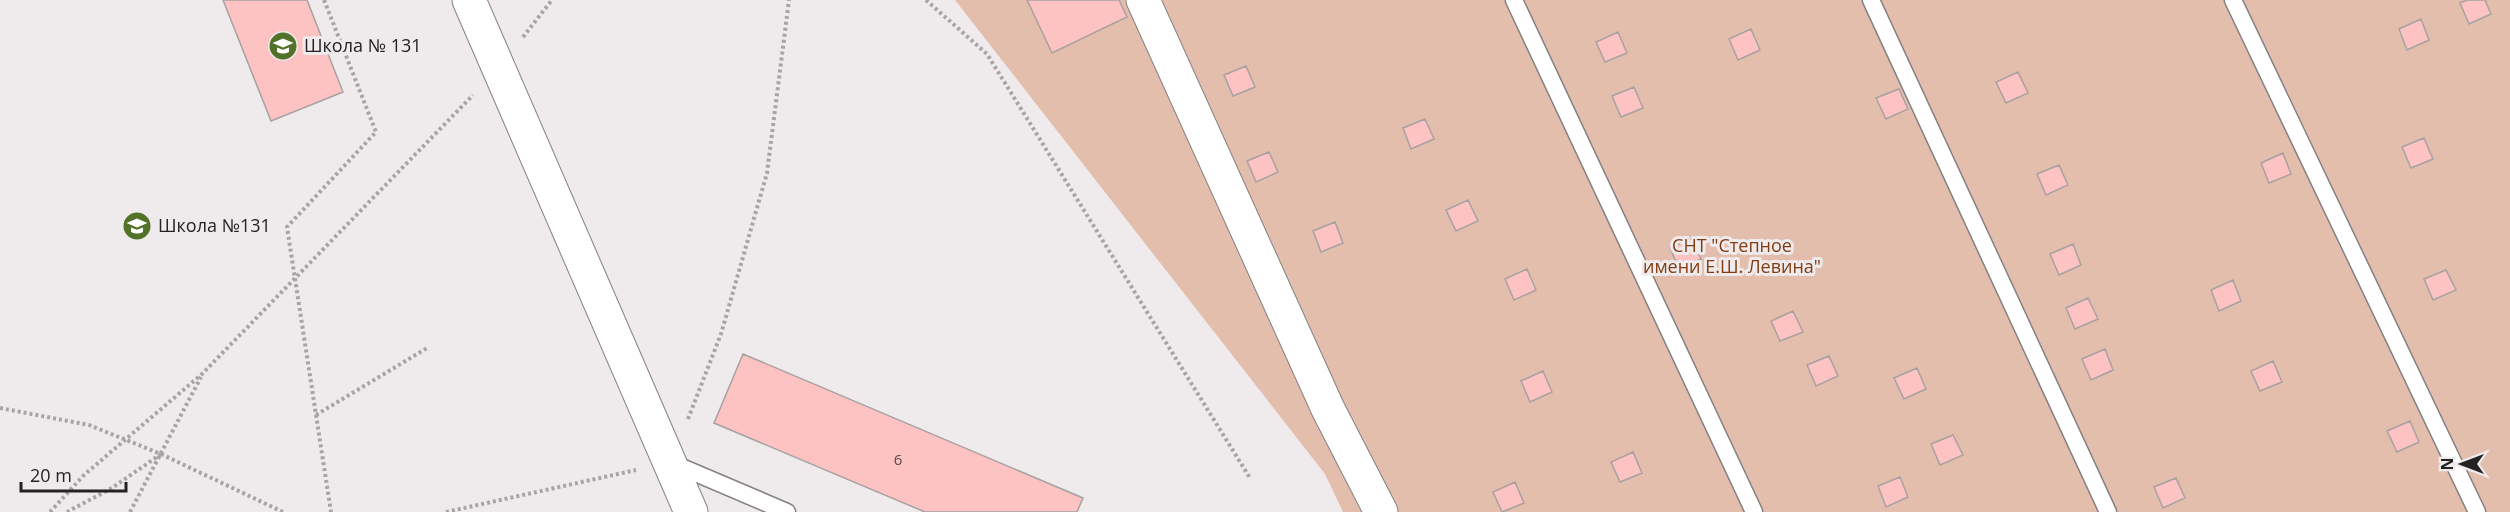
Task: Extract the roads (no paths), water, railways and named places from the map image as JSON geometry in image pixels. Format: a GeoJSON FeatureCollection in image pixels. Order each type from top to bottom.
{"type":"FeatureCollection","features":[{"type":"Feature","properties":{"kind":"street"},"geometry":{"type":"LineString","coordinates":[[469,0],[691,512]]}},
{"type":"Feature","properties":{"kind":"street"},"geometry":{"type":"LineString","coordinates":[[1143,0],[1328,409],[1381,512]]}},
{"type":"Feature","properties":{"kind":"lane"},"geometry":{"type":"LineString","coordinates":[[1514,0],[1754,512]]}},
{"type":"Feature","properties":{"kind":"lane"},"geometry":{"type":"LineString","coordinates":[[1871,0],[2108,512]]}},
{"type":"Feature","properties":{"kind":"lane"},"geometry":{"type":"LineString","coordinates":[[2233,0],[2477,512]]}},
{"type":"Feature","properties":{"kind":"lane"},"geometry":{"type":"LineString","coordinates":[[670,463],[787,512]]}},
{"type":"Feature","properties":{"kind":"place","name":"Школа № 131"},"geometry":{"type":"Point","coordinates":[283,46]}},
{"type":"Feature","properties":{"kind":"place","name":"Школа №131"},"geometry":{"type":"Point","coordinates":[137,226]}},
{"type":"Feature","properties":{"kind":"park label","name":"СНТ \"Степное имени Е.Ш. Левина\""},"geometry":{"type":"Point","coordinates":[1732,256]}}]}
